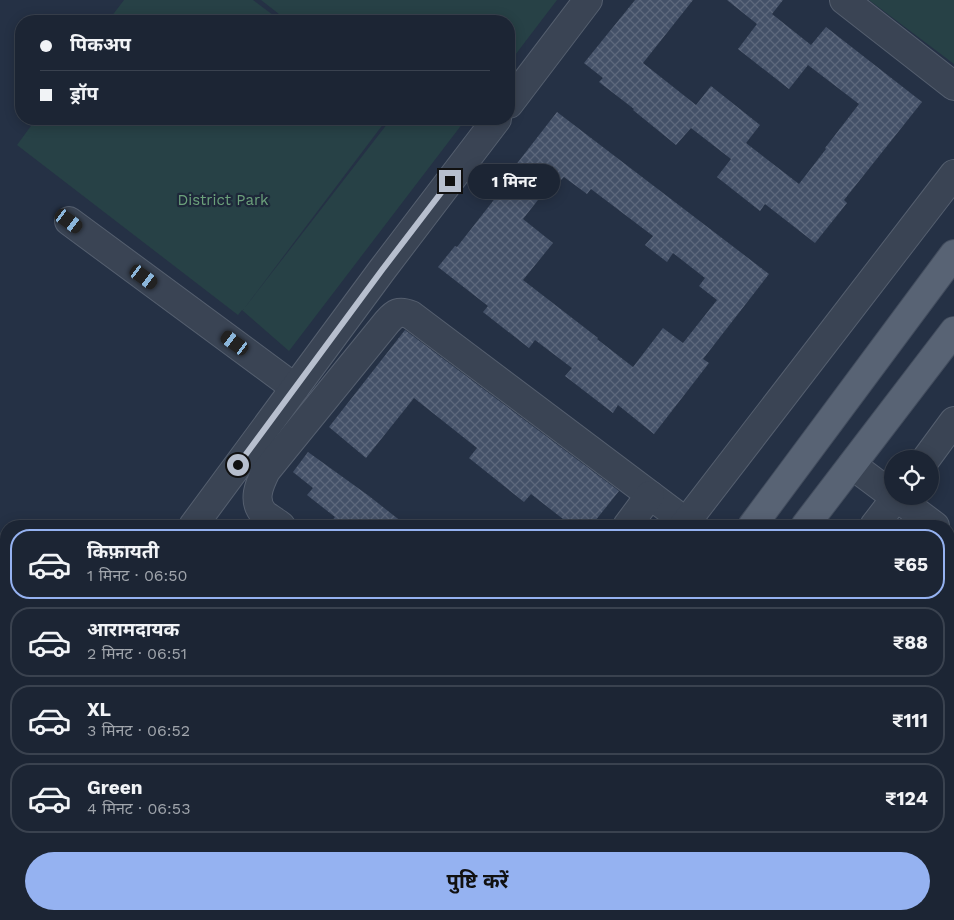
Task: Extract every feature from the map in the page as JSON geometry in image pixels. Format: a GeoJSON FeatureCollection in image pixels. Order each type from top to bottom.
{"type":"FeatureCollection","features":[{"type":"Feature","properties":{"kind":"main road"},"geometry":{"type":"LineString","coordinates":[[756,520],[954,254]]}},
{"type":"Feature","properties":{"kind":"main road"},"geometry":{"type":"LineString","coordinates":[[810,520],[954,332]]}},
{"type":"Feature","properties":{"kind":"street"},"geometry":{"type":"LineString","coordinates":[[515,96],[588,0]]}},
{"type":"Feature","properties":{"kind":"street"},"geometry":{"type":"LineString","coordinates":[[844,0],[954,86]]}},
{"type":"Feature","properties":{"kind":"street"},"geometry":{"type":"LineString","coordinates":[[197,520],[392,256],[492,125]]}},
{"type":"Feature","properties":{"kind":"street"},"geometry":{"type":"LineString","coordinates":[[688,520],[954,174]]}},
{"type":"Feature","properties":{"kind":"street"},"geometry":{"type":"LineString","coordinates":[[69,221],[295,388]]}},
{"type":"Feature","properties":{"kind":"street"},"geometry":{"type":"LineString","coordinates":[[272,520],[264,514],[258,505],[257,492],[266,471],[386,322],[394,314],[404,312],[411,315],[650,495],[680,520]]}},
{"type":"Feature","properties":{"kind":"street"},"geometry":{"type":"LineString","coordinates":[[933,450],[954,421]]}},
{"type":"Feature","properties":{"kind":"street"},"geometry":{"type":"LineString","coordinates":[[852,465],[884,488]]}},
{"type":"Feature","properties":{"kind":"street"},"geometry":{"type":"LineString","coordinates":[[631,520],[650,495]]}},
{"type":"Feature","properties":{"kind":"street"},"geometry":{"type":"LineString","coordinates":[[878,520],[889,505]]}},
{"type":"Feature","properties":{"kind":"street"},"geometry":{"type":"LineString","coordinates":[[907,505],[926,520]]}},
{"type":"Feature","properties":{"kind":"green space"},"geometry":{"type":"Polygon","coordinates":[[[124,0],[253,0],[273,15],[113,15],[124,0]]]}},
{"type":"Feature","properties":{"kind":"green space"},"geometry":{"type":"Polygon","coordinates":[[[261,0],[557,0],[515,55],[515,15],[280,15],[261,0]]]}},
{"type":"Feature","properties":{"kind":"green space"},"geometry":{"type":"Polygon","coordinates":[[[869,0],[954,0],[954,64],[869,0]]]}},
{"type":"Feature","properties":{"kind":"green space","name":"District Park"},"geometry":{"type":"Polygon","coordinates":[[[32,125],[382,125],[243,310],[386,125],[461,125],[289,351],[242,310],[238,315],[17,145],[32,125]]]}},
{"type":"Feature","properties":{"kind":"building"},"geometry":{"type":"Polygon","coordinates":[[[635,0],[693,0],[643,63],[696,105],[711,86],[760,125],[746,143],[799,184],[859,104],[808,65],[789,89],[738,49],[757,24],[727,0],[783,0],[772,14],[811,45],[826,27],[922,102],[844,200],[847,203],[815,243],[765,204],[760,211],[717,177],[731,159],[691,128],[676,145],[599,82],[603,78],[584,63],[635,0]]]}},
{"type":"Feature","properties":{"kind":"building"},"geometry":{"type":"Polygon","coordinates":[[[557,112],[769,274],[703,359],[709,363],[654,434],[618,405],[613,413],[565,376],[572,368],[535,340],[529,348],[483,312],[488,306],[438,267],[455,246],[457,247],[511,178],[508,175],[557,112]],[[556,177],[523,219],[553,243],[523,280],[633,367],[663,328],[683,343],[717,300],[699,286],[705,278],[673,253],[667,262],[645,245],[653,236],[591,189],[587,194],[564,177],[561,180],[556,177]]]}},
{"type":"Feature","properties":{"kind":"building"},"geometry":{"type":"Polygon","coordinates":[[[405,330],[619,491],[596,520],[564,520],[531,494],[524,502],[469,458],[477,448],[414,398],[366,458],[329,427],[405,330]]]}},
{"type":"Feature","properties":{"kind":"building"},"geometry":{"type":"Polygon","coordinates":[[[308,452],[399,520],[333,520],[335,517],[307,495],[313,488],[293,472],[308,452]]]}},
{"type":"Feature","properties":{"kind":"route"},"geometry":{"type":"LineString","coordinates":[[238,465],[450,181]]}}]}
